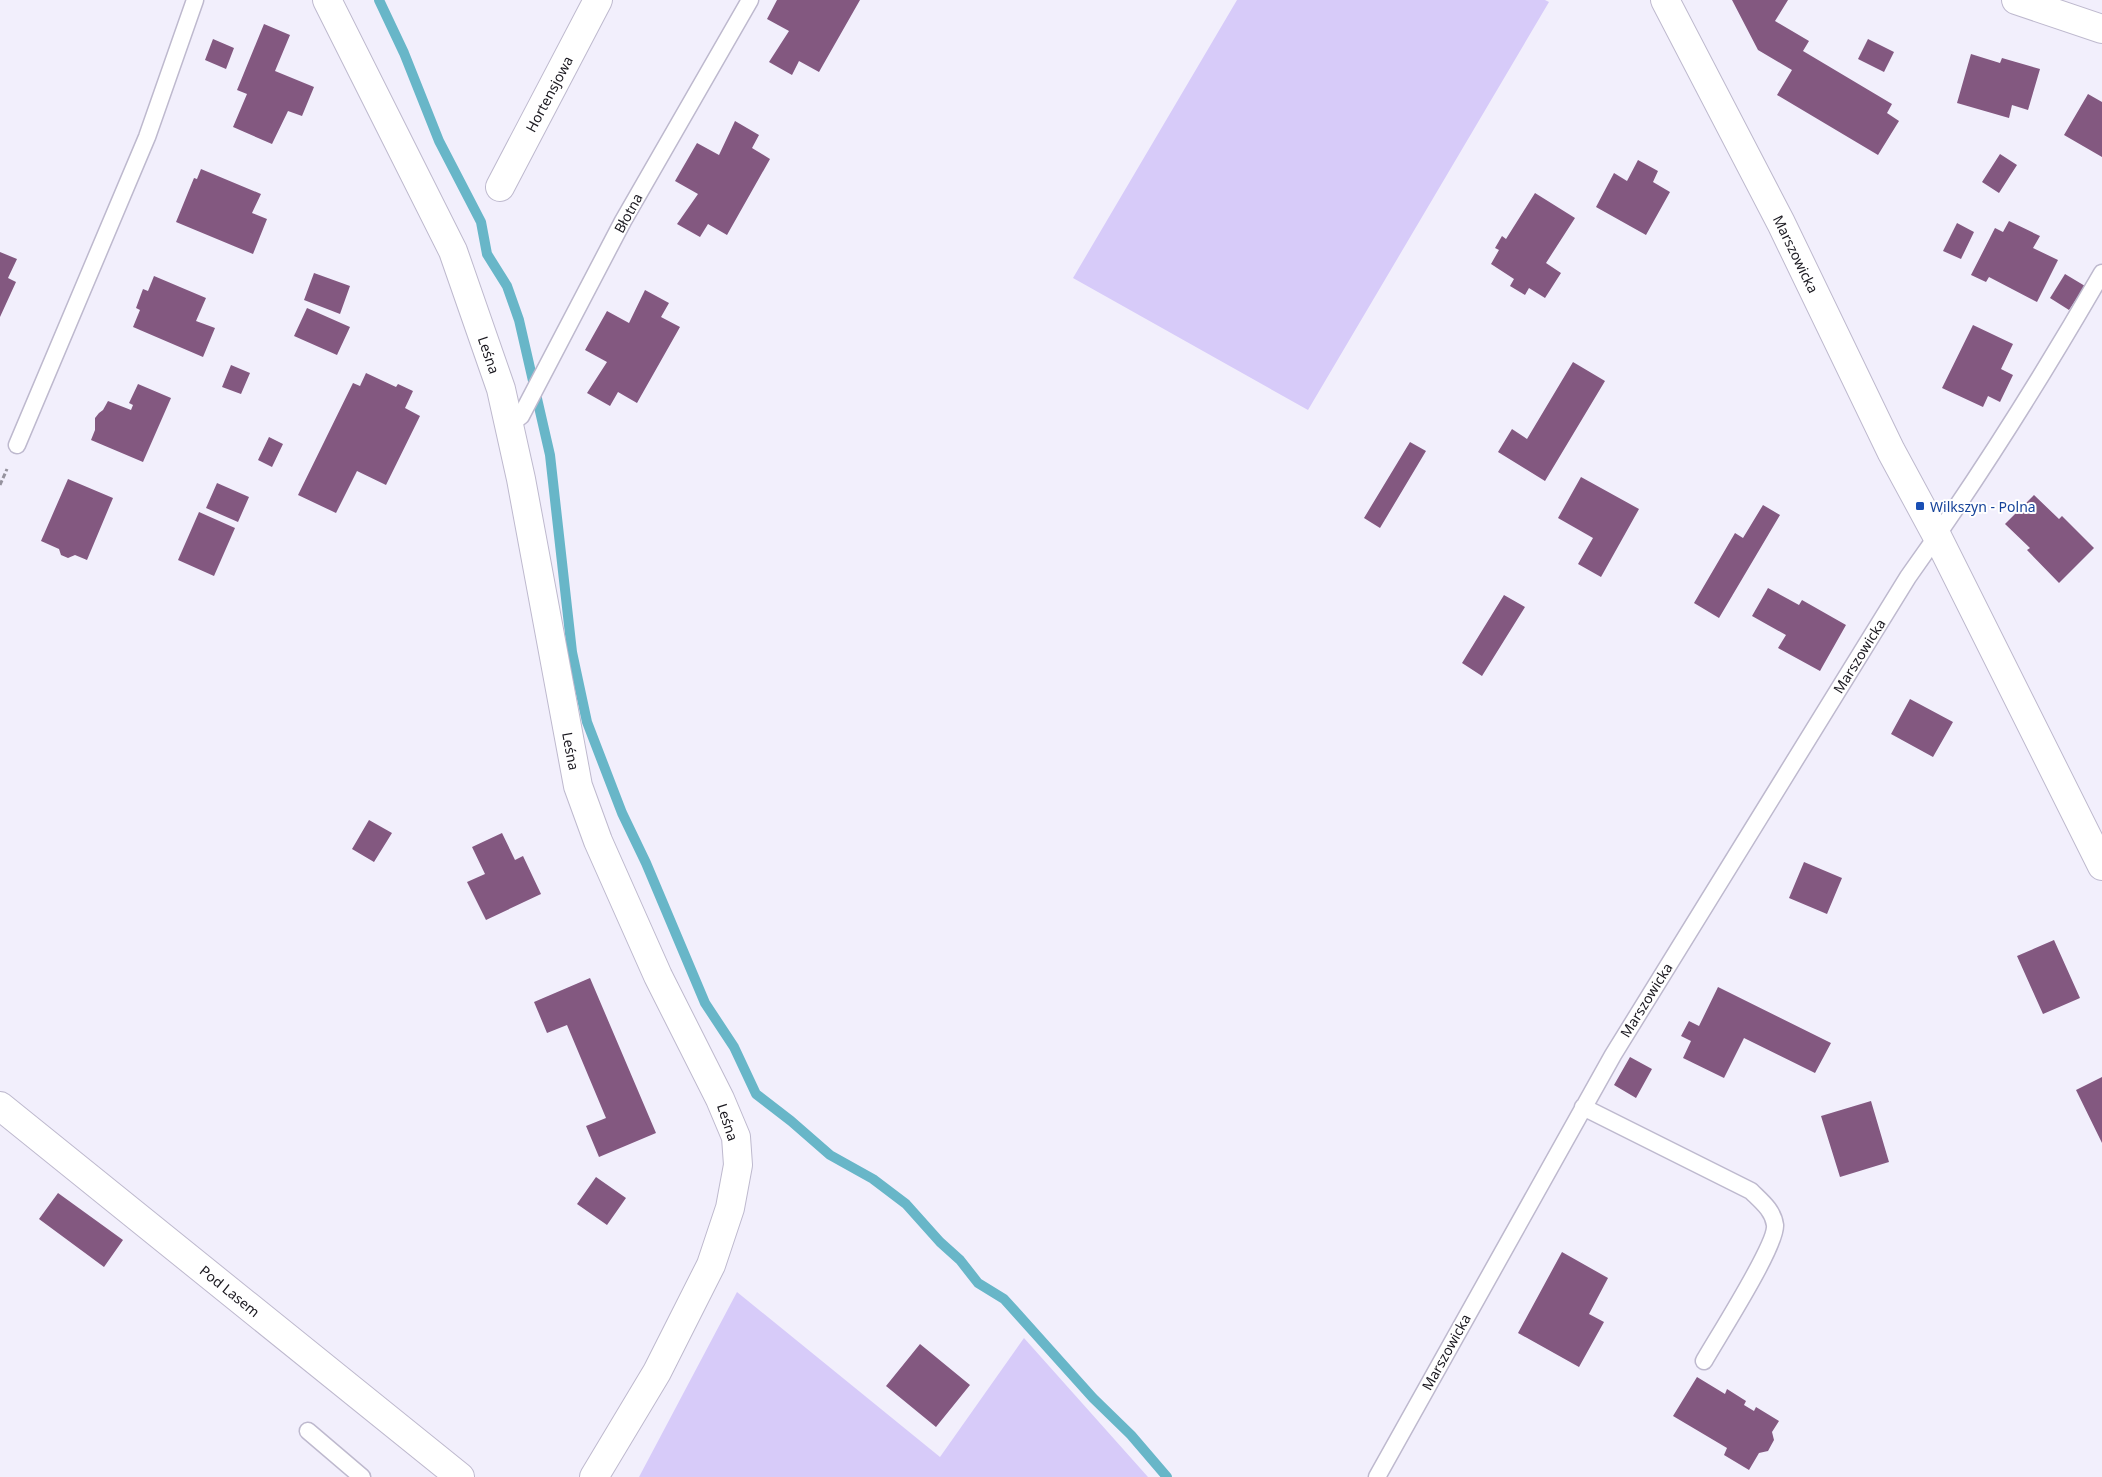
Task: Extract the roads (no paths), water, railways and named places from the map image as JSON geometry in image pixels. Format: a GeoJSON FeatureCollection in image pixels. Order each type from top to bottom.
{"type":"FeatureCollection","features":[{"type":"Feature","properties":{"kind":"street","name":"Leśna"},"geometry":{"type":"LineString","coordinates":[[327,0],[453,251],[501,389],[521,479],[578,786],[598,841],[658,976],[720,1099],[736,1137],[738,1164],[730,1208],[711,1265],[657,1372],[594,1477]]}},
{"type":"Feature","properties":{"kind":"street","name":"Hortensjowa"},"geometry":{"type":"LineString","coordinates":[[500,187],[598,0]]}},
{"type":"Feature","properties":{"kind":"street","name":"Marszowicka"},"geometry":{"type":"LineString","coordinates":[[1666,0],[1781,223],[1891,451],[1937,536],[2102,866]]}},
{"type":"Feature","properties":{"kind":"street"},"geometry":{"type":"LineString","coordinates":[[2016,0],[2102,29]]}},
{"type":"Feature","properties":{"kind":"street","name":"Pod Lasem"},"geometry":{"type":"LineString","coordinates":[[0,1106],[460,1477]]}},
{"type":"Feature","properties":{"kind":"lane"},"geometry":{"type":"LineString","coordinates":[[17,445],[147,137],[195,0]]}},
{"type":"Feature","properties":{"kind":"lane","name":"Błotna"},"geometry":{"type":"LineString","coordinates":[[509,425],[521,416],[623,220],[750,0]]}},
{"type":"Feature","properties":{"kind":"lane","name":"Marszowicka"},"geometry":{"type":"LineString","coordinates":[[1376,1477],[1618,1046],[1908,577],[2045,371],[2102,272]]}},
{"type":"Feature","properties":{"kind":"lane"},"geometry":{"type":"LineString","coordinates":[[1583,1107],[1751,1191],[1770,1210],[1775,1227],[1768,1250],[1704,1361]]}},
{"type":"Feature","properties":{"kind":"lane"},"geometry":{"type":"LineString","coordinates":[[308,1431],[362,1477]]}},
{"type":"Feature","properties":{"kind":"waterway"},"geometry":{"type":"LineString","coordinates":[[379,0],[404,53],[439,141],[481,222],[487,254],[507,286],[519,320],[550,455],[572,652],[587,722],[622,813],[646,863],[705,1003],[734,1047],[756,1094],[830,1155],[873,1179],[906,1204],[940,1242],[960,1260],[978,1283],[1004,1299],[1093,1398],[1131,1435],[1167,1477]]}},
{"type":"Feature","properties":{"kind":"place","name":"Wilkszyn - Polna"},"geometry":{"type":"Point","coordinates":[1920,506]}}]}
